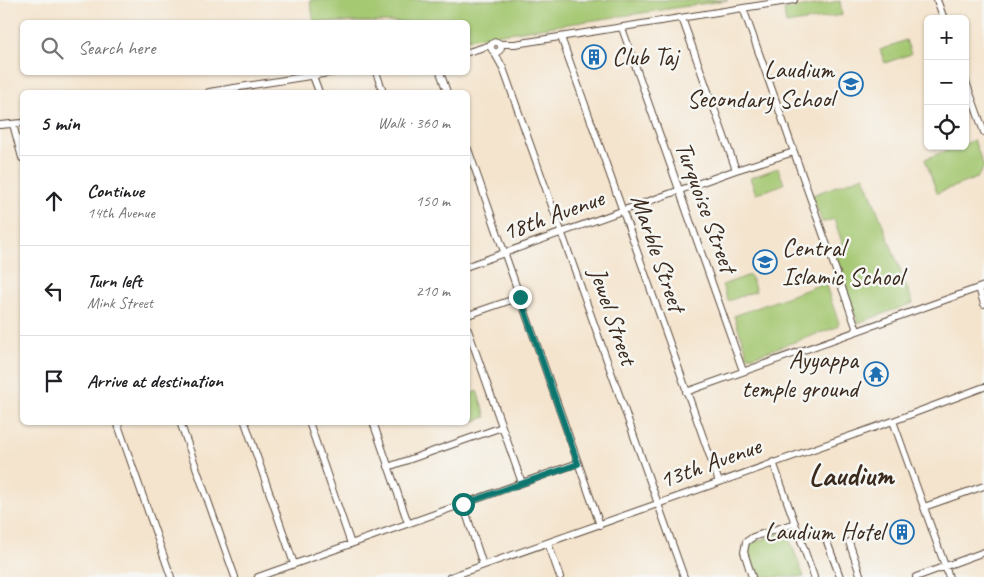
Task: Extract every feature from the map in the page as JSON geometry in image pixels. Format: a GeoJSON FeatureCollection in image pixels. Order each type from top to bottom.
{"type":"FeatureCollection","features":[{"type":"Feature","properties":{"kind":"street"},"geometry":{"type":"LineString","coordinates":[[470,52],[496,49],[515,44],[794,0]]}},
{"type":"Feature","properties":{"kind":"street"},"geometry":{"type":"LineString","coordinates":[[937,0],[943,15]]}},
{"type":"Feature","properties":{"kind":"street"},"geometry":{"type":"LineString","coordinates":[[743,8],[857,330]]}},
{"type":"Feature","properties":{"kind":"street"},"geometry":{"type":"LineString","coordinates":[[682,18],[736,170]]}},
{"type":"Feature","properties":{"kind":"street","name":"Turquoise Street"},"geometry":{"type":"LineString","coordinates":[[622,28],[743,371]]}},
{"type":"Feature","properties":{"kind":"street","name":"Marble Street"},"geometry":{"type":"LineString","coordinates":[[561,37],[719,482]]}},
{"type":"Feature","properties":{"kind":"street","name":"Jewel Street"},"geometry":{"type":"LineString","coordinates":[[496,49],[684,577]]}},
{"type":"Feature","properties":{"kind":"street"},"geometry":{"type":"LineString","coordinates":[[239,90],[254,89],[319,75]]}},
{"type":"Feature","properties":{"kind":"street"},"geometry":{"type":"LineString","coordinates":[[377,75],[382,90]]}},
{"type":"Feature","properties":{"kind":"street"},"geometry":{"type":"LineString","coordinates":[[441,75],[447,90]]}},
{"type":"Feature","properties":{"kind":"street"},"geometry":{"type":"LineString","coordinates":[[314,76],[318,90]]}},
{"type":"Feature","properties":{"kind":"street"},"geometry":{"type":"LineString","coordinates":[[969,90],[984,132]]}},
{"type":"Feature","properties":{"kind":"street"},"geometry":{"type":"LineString","coordinates":[[0,125],[20,123]]}},
{"type":"Feature","properties":{"kind":"street"},"geometry":{"type":"LineString","coordinates":[[13,124],[20,150]]}},
{"type":"Feature","properties":{"kind":"street","name":"18th Avenue"},"geometry":{"type":"LineString","coordinates":[[470,265],[736,170],[794,152]]}},
{"type":"Feature","properties":{"kind":"street"},"geometry":{"type":"LineString","coordinates":[[470,155],[600,525]]}},
{"type":"Feature","properties":{"kind":"street"},"geometry":{"type":"LineString","coordinates":[[686,392],[981,287],[984,304]]}},
{"type":"Feature","properties":{"kind":"street"},"geometry":{"type":"LineString","coordinates":[[470,314],[520,297]]}},
{"type":"Feature","properties":{"kind":"street"},"geometry":{"type":"LineString","coordinates":[[470,336],[522,483]]}},
{"type":"Feature","properties":{"kind":"street","name":"13th Avenue"},"geometry":{"type":"LineString","coordinates":[[450,577],[893,421],[984,387]]}},
{"type":"Feature","properties":{"kind":"street"},"geometry":{"type":"LineString","coordinates":[[893,421],[948,577]]}},
{"type":"Feature","properties":{"kind":"street"},"geometry":{"type":"LineString","coordinates":[[118,425],[171,577]]}},
{"type":"Feature","properties":{"kind":"street"},"geometry":{"type":"LineString","coordinates":[[181,425],[235,577]]}},
{"type":"Feature","properties":{"kind":"street"},"geometry":{"type":"LineString","coordinates":[[246,425],[294,564]]}},
{"type":"Feature","properties":{"kind":"street"},"geometry":{"type":"LineString","coordinates":[[309,425],[351,544]]}},
{"type":"Feature","properties":{"kind":"street"},"geometry":{"type":"LineString","coordinates":[[374,425],[408,523]]}},
{"type":"Feature","properties":{"kind":"street"},"geometry":{"type":"LineString","coordinates":[[388,467],[502,427]]}},
{"type":"Feature","properties":{"kind":"street"},"geometry":{"type":"LineString","coordinates":[[773,462],[814,577]]}},
{"type":"Feature","properties":{"kind":"street"},"geometry":{"type":"LineString","coordinates":[[258,577],[578,464]]}},
{"type":"Feature","properties":{"kind":"street"},"geometry":{"type":"LineString","coordinates":[[924,507],[984,486]]}},
{"type":"Feature","properties":{"kind":"street"},"geometry":{"type":"LineString","coordinates":[[463,504],[483,565]]}},
{"type":"Feature","properties":{"kind":"street"},"geometry":{"type":"LineString","coordinates":[[752,577],[745,556],[744,547],[746,542],[753,537],[795,522]]}},
{"type":"Feature","properties":{"kind":"street"},"geometry":{"type":"LineString","coordinates":[[826,539],[840,577]]}},
{"type":"Feature","properties":{"kind":"street"},"geometry":{"type":"LineString","coordinates":[[849,542],[862,577]]}},
{"type":"Feature","properties":{"kind":"street"},"geometry":{"type":"LineString","coordinates":[[548,543],[560,577]]}},
{"type":"Feature","properties":{"kind":"street"},"geometry":{"type":"LineString","coordinates":[[916,577],[984,552]]}},
{"type":"Feature","properties":{"kind":"green space"},"geometry":{"type":"Polygon","coordinates":[[[310,0],[728,0],[470,39],[470,20],[314,20],[310,0]]]}},
{"type":"Feature","properties":{"kind":"green space"},"geometry":{"type":"Polygon","coordinates":[[[840,1],[842,15],[786,24],[784,10],[840,1]]]}},
{"type":"Feature","properties":{"kind":"green space"},"geometry":{"type":"Polygon","coordinates":[[[906,40],[911,54],[885,63],[880,50],[906,40]]]}},
{"type":"Feature","properties":{"kind":"green space"},"geometry":{"type":"Polygon","coordinates":[[[974,140],[984,167],[977,178],[937,193],[925,159],[948,150],[969,150],[969,142],[974,140]]]}},
{"type":"Feature","properties":{"kind":"green space"},"geometry":{"type":"Polygon","coordinates":[[[778,168],[784,184],[756,194],[750,178],[778,168]]]}},
{"type":"Feature","properties":{"kind":"green space"},"geometry":{"type":"Polygon","coordinates":[[[864,176],[913,303],[858,323],[834,254],[844,248],[834,219],[822,222],[812,195],[864,176]]]}},
{"type":"Feature","properties":{"kind":"green space"},"geometry":{"type":"Polygon","coordinates":[[[750,275],[756,291],[728,301],[722,285],[750,275]]]}},
{"type":"Feature","properties":{"kind":"green space"},"geometry":{"type":"Polygon","coordinates":[[[825,283],[839,323],[837,327],[754,356],[748,356],[734,316],[825,283]]]}},
{"type":"Feature","properties":{"kind":"green space"},"geometry":{"type":"Polygon","coordinates":[[[477,391],[486,417],[474,421],[470,410],[470,394],[477,391]]]}},
{"type":"Feature","properties":{"kind":"green space"},"geometry":{"type":"Polygon","coordinates":[[[780,533],[788,535],[804,577],[757,577],[748,548],[751,543],[780,533]]]}},
{"type":"Feature","properties":{"kind":"place","name":"Club Taj"},"geometry":{"type":"Point","coordinates":[594,57]}},
{"type":"Feature","properties":{"kind":"place","name":"Laudium Secondary School"},"geometry":{"type":"Point","coordinates":[851,84]}},
{"type":"Feature","properties":{"kind":"place","name":"Central Islamic School"},"geometry":{"type":"Point","coordinates":[765,262]}},
{"type":"Feature","properties":{"kind":"place","name":"Ayyappa temple ground"},"geometry":{"type":"Point","coordinates":[876,374]}},
{"type":"Feature","properties":{"kind":"place","name":"Laudium Hotel"},"geometry":{"type":"Point","coordinates":[902,532]}},
{"type":"Feature","properties":{"kind":"district","name":"Laudium"},"geometry":{"type":"Point","coordinates":[851,475]}},
{"type":"Feature","properties":{"kind":"route"},"geometry":{"type":"LineString","coordinates":[[463,504],[578,464],[520,297]]}}]}
